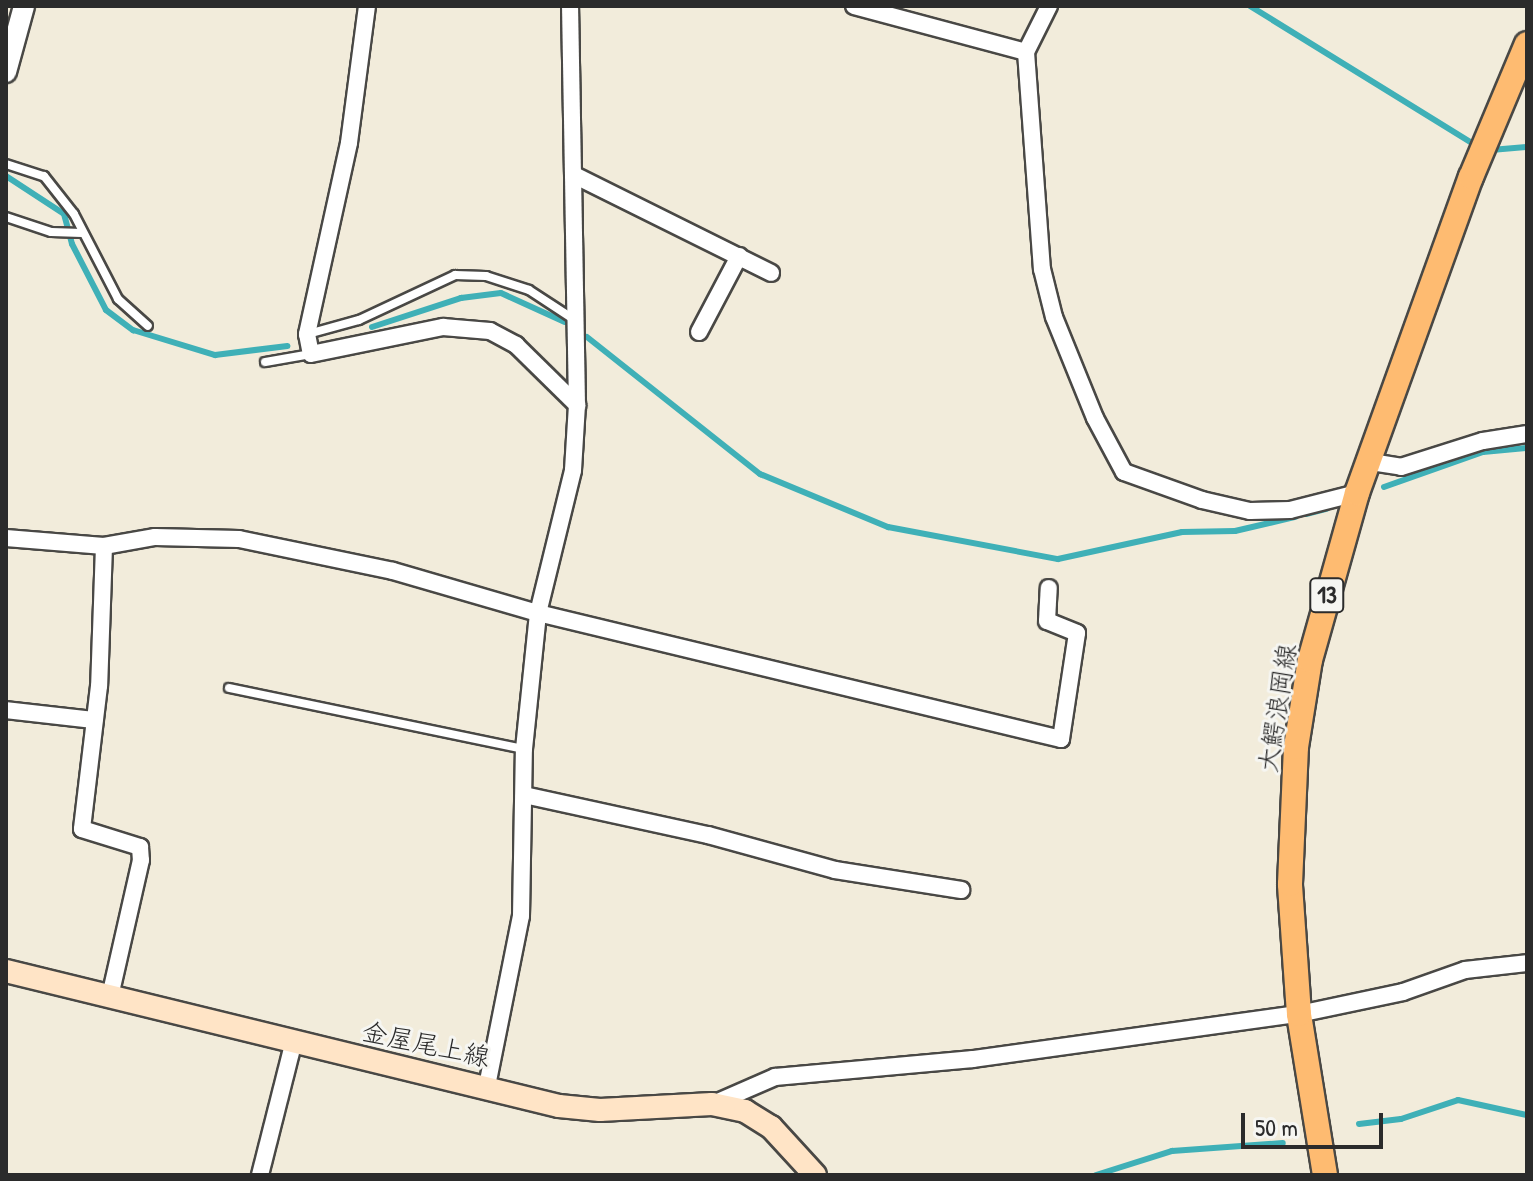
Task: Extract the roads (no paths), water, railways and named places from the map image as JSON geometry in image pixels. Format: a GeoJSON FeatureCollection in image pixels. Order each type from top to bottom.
{"type":"FeatureCollection","features":[{"type":"Feature","properties":{"kind":"main road","name":"大鰐浪岡線"},"geometry":{"type":"LineString","coordinates":[[1325,1175],[1299,1014],[1290,884],[1296,747],[1310,660],[1357,493],[1371,462],[1471,177],[1527,44]]}},
{"type":"Feature","properties":{"kind":"main road","name":"金屋尾上線"},"geometry":{"type":"LineString","coordinates":[[6,971],[293,1045],[487,1086],[559,1106],[600,1110],[712,1104],[745,1111],[771,1127],[815,1175]]}},
{"type":"Feature","properties":{"kind":"street"},"geometry":{"type":"LineString","coordinates":[[6,72],[24,6]]}},
{"type":"Feature","properties":{"kind":"street"},"geometry":{"type":"LineString","coordinates":[[367,6],[349,143],[307,334],[311,354],[443,327],[490,331],[516,345],[577,405]]}},
{"type":"Feature","properties":{"kind":"street"},"geometry":{"type":"LineString","coordinates":[[487,1086],[521,916],[524,749],[538,613],[573,470],[577,405],[570,6]]}},
{"type":"Feature","properties":{"kind":"street"},"geometry":{"type":"LineString","coordinates":[[854,6],[1026,52]]}},
{"type":"Feature","properties":{"kind":"street"},"geometry":{"type":"LineString","coordinates":[[1049,6],[1026,52],[1042,269],[1071,360],[1124,472],[1250,511],[1290,510],[1357,493]]}},
{"type":"Feature","properties":{"kind":"street"},"geometry":{"type":"LineString","coordinates":[[574,175],[771,273]]}},
{"type":"Feature","properties":{"kind":"street"},"geometry":{"type":"LineString","coordinates":[[699,332],[739,256]]}},
{"type":"Feature","properties":{"kind":"street"},"geometry":{"type":"LineString","coordinates":[[1371,462],[1401,467],[1483,441],[1527,434]]}},
{"type":"Feature","properties":{"kind":"street"},"geometry":{"type":"LineString","coordinates":[[6,538],[104,546],[155,537],[239,539],[393,571],[538,613],[1061,739],[1077,633],[1047,621],[1049,588]]}},
{"type":"Feature","properties":{"kind":"street"},"geometry":{"type":"LineString","coordinates":[[104,546],[94,720],[82,829],[140,847],[141,860],[110,997]]}},
{"type":"Feature","properties":{"kind":"street"},"geometry":{"type":"LineString","coordinates":[[6,710],[94,720]]}},
{"type":"Feature","properties":{"kind":"street"},"geometry":{"type":"LineString","coordinates":[[524,795],[708,835],[835,870],[961,890]]}},
{"type":"Feature","properties":{"kind":"street"},"geometry":{"type":"LineString","coordinates":[[712,1104],[775,1077],[973,1059],[1299,1014],[1403,992],[1465,970],[1527,963]]}},
{"type":"Feature","properties":{"kind":"street"},"geometry":{"type":"LineString","coordinates":[[260,1175],[293,1045]]}},
{"type":"Feature","properties":{"kind":"lane"},"geometry":{"type":"LineString","coordinates":[[6,164],[44,176],[82,233],[118,299],[148,326]]}},
{"type":"Feature","properties":{"kind":"lane"},"geometry":{"type":"LineString","coordinates":[[6,217],[51,232],[82,233]]}},
{"type":"Feature","properties":{"kind":"lane"},"geometry":{"type":"LineString","coordinates":[[307,334],[359,320],[455,275],[486,276],[529,290],[576,321]]}},
{"type":"Feature","properties":{"kind":"lane"},"geometry":{"type":"LineString","coordinates":[[265,362],[311,354]]}},
{"type":"Feature","properties":{"kind":"lane"},"geometry":{"type":"LineString","coordinates":[[229,688],[524,749]]}},
{"type":"Feature","properties":{"kind":"waterway"},"geometry":{"type":"LineString","coordinates":[[1250,6],[1477,146]]}},
{"type":"Feature","properties":{"kind":"waterway"},"geometry":{"type":"LineString","coordinates":[[1491,150],[1527,147]]}},
{"type":"Feature","properties":{"kind":"waterway"},"geometry":{"type":"LineString","coordinates":[[6,176],[64,214],[72,244],[106,310],[133,330],[215,355],[287,346]]}},
{"type":"Feature","properties":{"kind":"waterway"},"geometry":{"type":"LineString","coordinates":[[372,327],[461,298],[501,293],[565,322]]}},
{"type":"Feature","properties":{"kind":"waterway"},"geometry":{"type":"LineString","coordinates":[[587,337],[760,474],[888,527],[1058,559],[1182,532],[1235,531],[1295,517]]}},
{"type":"Feature","properties":{"kind":"waterway"},"geometry":{"type":"LineString","coordinates":[[1384,487],[1483,452],[1527,448]]}},
{"type":"Feature","properties":{"kind":"waterway"},"geometry":{"type":"LineString","coordinates":[[1306,514],[1326,509]]}},
{"type":"Feature","properties":{"kind":"waterway"},"geometry":{"type":"LineString","coordinates":[[1359,1124],[1401,1119],[1458,1100],[1527,1115]]}},
{"type":"Feature","properties":{"kind":"waterway"},"geometry":{"type":"LineString","coordinates":[[1096,1175],[1172,1151],[1283,1143]]}}]}
